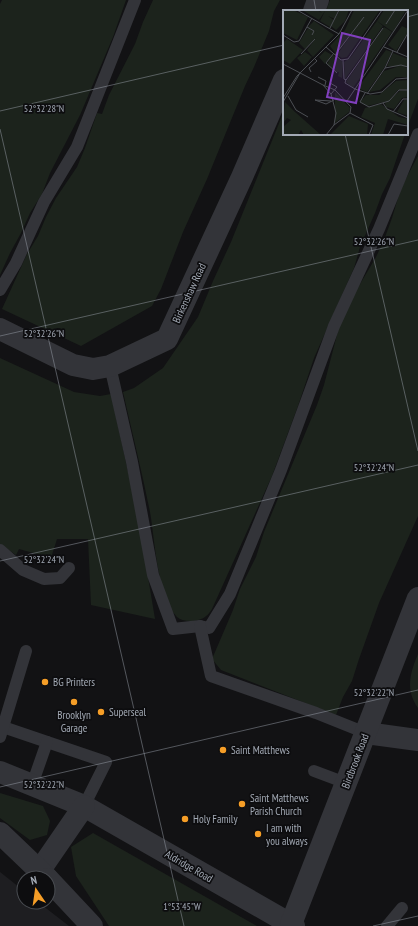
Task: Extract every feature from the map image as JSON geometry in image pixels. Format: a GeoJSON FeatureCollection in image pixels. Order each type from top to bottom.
{"type":"FeatureCollection","features":[{"type":"Feature","properties":{"kind":"street"},"geometry":{"type":"LineString","coordinates":[[314,10],[318,0]]}},
{"type":"Feature","properties":{"kind":"street","name":"Birkenshaw Road"},"geometry":{"type":"LineString","coordinates":[[0,329],[73,365],[93,369],[110,366],[167,339],[242,178],[283,82]]}},
{"type":"Feature","properties":{"kind":"street","name":"Birdbrook Road"},"geometry":{"type":"LineString","coordinates":[[292,925],[418,598]]}},
{"type":"Feature","properties":{"kind":"street"},"geometry":{"type":"LineString","coordinates":[[366,733],[418,740]]}},
{"type":"Feature","properties":{"kind":"street","name":"Aldridge Road"},"geometry":{"type":"LineString","coordinates":[[0,772],[84,806],[292,925]]}},
{"type":"Feature","properties":{"kind":"street"},"geometry":{"type":"LineString","coordinates":[[48,870],[84,806]]}},
{"type":"Feature","properties":{"kind":"street"},"geometry":{"type":"LineString","coordinates":[[0,833],[39,870]]}},
{"type":"Feature","properties":{"kind":"street"},"geometry":{"type":"LineString","coordinates":[[56,888],[92,926]]}},
{"type":"Feature","properties":{"kind":"lane"},"geometry":{"type":"LineString","coordinates":[[0,290],[16,263],[44,202],[77,147],[135,0]]}},
{"type":"Feature","properties":{"kind":"lane"},"geometry":{"type":"LineString","coordinates":[[110,366],[132,462],[153,575],[173,628],[200,626],[209,628],[230,594],[281,470],[334,326],[379,228],[418,134]]}},
{"type":"Feature","properties":{"kind":"lane"},"geometry":{"type":"LineString","coordinates":[[0,550],[23,570],[44,579],[60,578],[69,568]]}},
{"type":"Feature","properties":{"kind":"lane"},"geometry":{"type":"LineString","coordinates":[[200,626],[211,676],[316,713],[366,733]]}},
{"type":"Feature","properties":{"kind":"lane"},"geometry":{"type":"LineString","coordinates":[[26,651],[2,732],[48,742],[106,762],[84,806]]}},
{"type":"Feature","properties":{"kind":"lane"},"geometry":{"type":"LineString","coordinates":[[32,784],[48,742]]}},
{"type":"Feature","properties":{"kind":"lane"},"geometry":{"type":"LineString","coordinates":[[314,771],[346,782]]}},
{"type":"Feature","properties":{"kind":"lane"},"geometry":{"type":"LineString","coordinates":[[387,926],[402,908]]}},
{"type":"Feature","properties":{"kind":"shaded area"},"geometry":{"type":"Polygon","coordinates":[[[2,0],[126,0],[113,37],[80,115],[50,173],[42,194],[30,213],[0,275],[0,4],[2,0]]]}},
{"type":"Feature","properties":{"kind":"shaded area"},"geometry":{"type":"Polygon","coordinates":[[[153,0],[280,0],[274,11],[269,31],[254,67],[183,232],[161,289],[152,306],[81,346],[2,309],[27,254],[38,236],[56,198],[77,167],[97,113],[102,114],[109,95],[135,44],[153,0]]]}},
{"type":"Feature","properties":{"kind":"shaded area"},"geometry":{"type":"Polygon","coordinates":[[[330,0],[418,0],[418,99],[408,125],[408,10],[326,10],[330,0]]]}},
{"type":"Feature","properties":{"kind":"shaded area"},"geometry":{"type":"Polygon","coordinates":[[[283,113],[283,135],[405,135],[390,178],[360,247],[354,268],[314,358],[272,476],[212,609],[208,615],[200,620],[187,621],[177,617],[170,608],[161,582],[155,552],[150,512],[123,392],[134,388],[163,368],[198,317],[231,242],[283,113]]]}},
{"type":"Feature","properties":{"kind":"shaded area"},"geometry":{"type":"Polygon","coordinates":[[[418,156],[418,516],[379,603],[352,681],[343,697],[336,715],[221,670],[212,659],[233,610],[240,589],[256,557],[264,532],[317,405],[324,385],[339,327],[356,291],[384,240],[405,180],[418,156]]]}},
{"type":"Feature","properties":{"kind":"shaded area"},"geometry":{"type":"Polygon","coordinates":[[[0,358],[74,392],[100,396],[111,394],[138,517],[155,619],[91,605],[88,539],[57,539],[51,558],[19,549],[16,555],[0,544],[0,358]]]}},
{"type":"Feature","properties":{"kind":"shaded area"},"geometry":{"type":"Polygon","coordinates":[[[418,654],[418,708],[411,695],[410,681],[418,654]]]}},
{"type":"Feature","properties":{"kind":"shaded area"},"geometry":{"type":"Polygon","coordinates":[[[0,793],[43,806],[50,821],[47,835],[30,840],[0,818],[0,793]]]}},
{"type":"Feature","properties":{"kind":"shaded area"},"geometry":{"type":"Polygon","coordinates":[[[93,833],[257,926],[109,926],[76,876],[71,847],[93,833]]]}},
{"type":"Feature","properties":{"kind":"shaded area"},"geometry":{"type":"Polygon","coordinates":[[[0,872],[16,885],[16,910],[48,910],[69,926],[0,926],[0,872]]]}},
{"type":"Feature","properties":{"kind":"place","name":"BG Printers"},"geometry":{"type":"Point","coordinates":[45,682]}},
{"type":"Feature","properties":{"kind":"place","name":"Brooklyn Garage"},"geometry":{"type":"Point","coordinates":[74,702]}},
{"type":"Feature","properties":{"kind":"place","name":"Superseal"},"geometry":{"type":"Point","coordinates":[101,712]}},
{"type":"Feature","properties":{"kind":"place","name":"Saint Matthews"},"geometry":{"type":"Point","coordinates":[223,750]}},
{"type":"Feature","properties":{"kind":"place","name":"Saint Matthews Parish Church"},"geometry":{"type":"Point","coordinates":[242,804]}},
{"type":"Feature","properties":{"kind":"place","name":"Holy Family"},"geometry":{"type":"Point","coordinates":[185,819]}},
{"type":"Feature","properties":{"kind":"place","name":"I am with you always"},"geometry":{"type":"Point","coordinates":[258,834]}}]}
